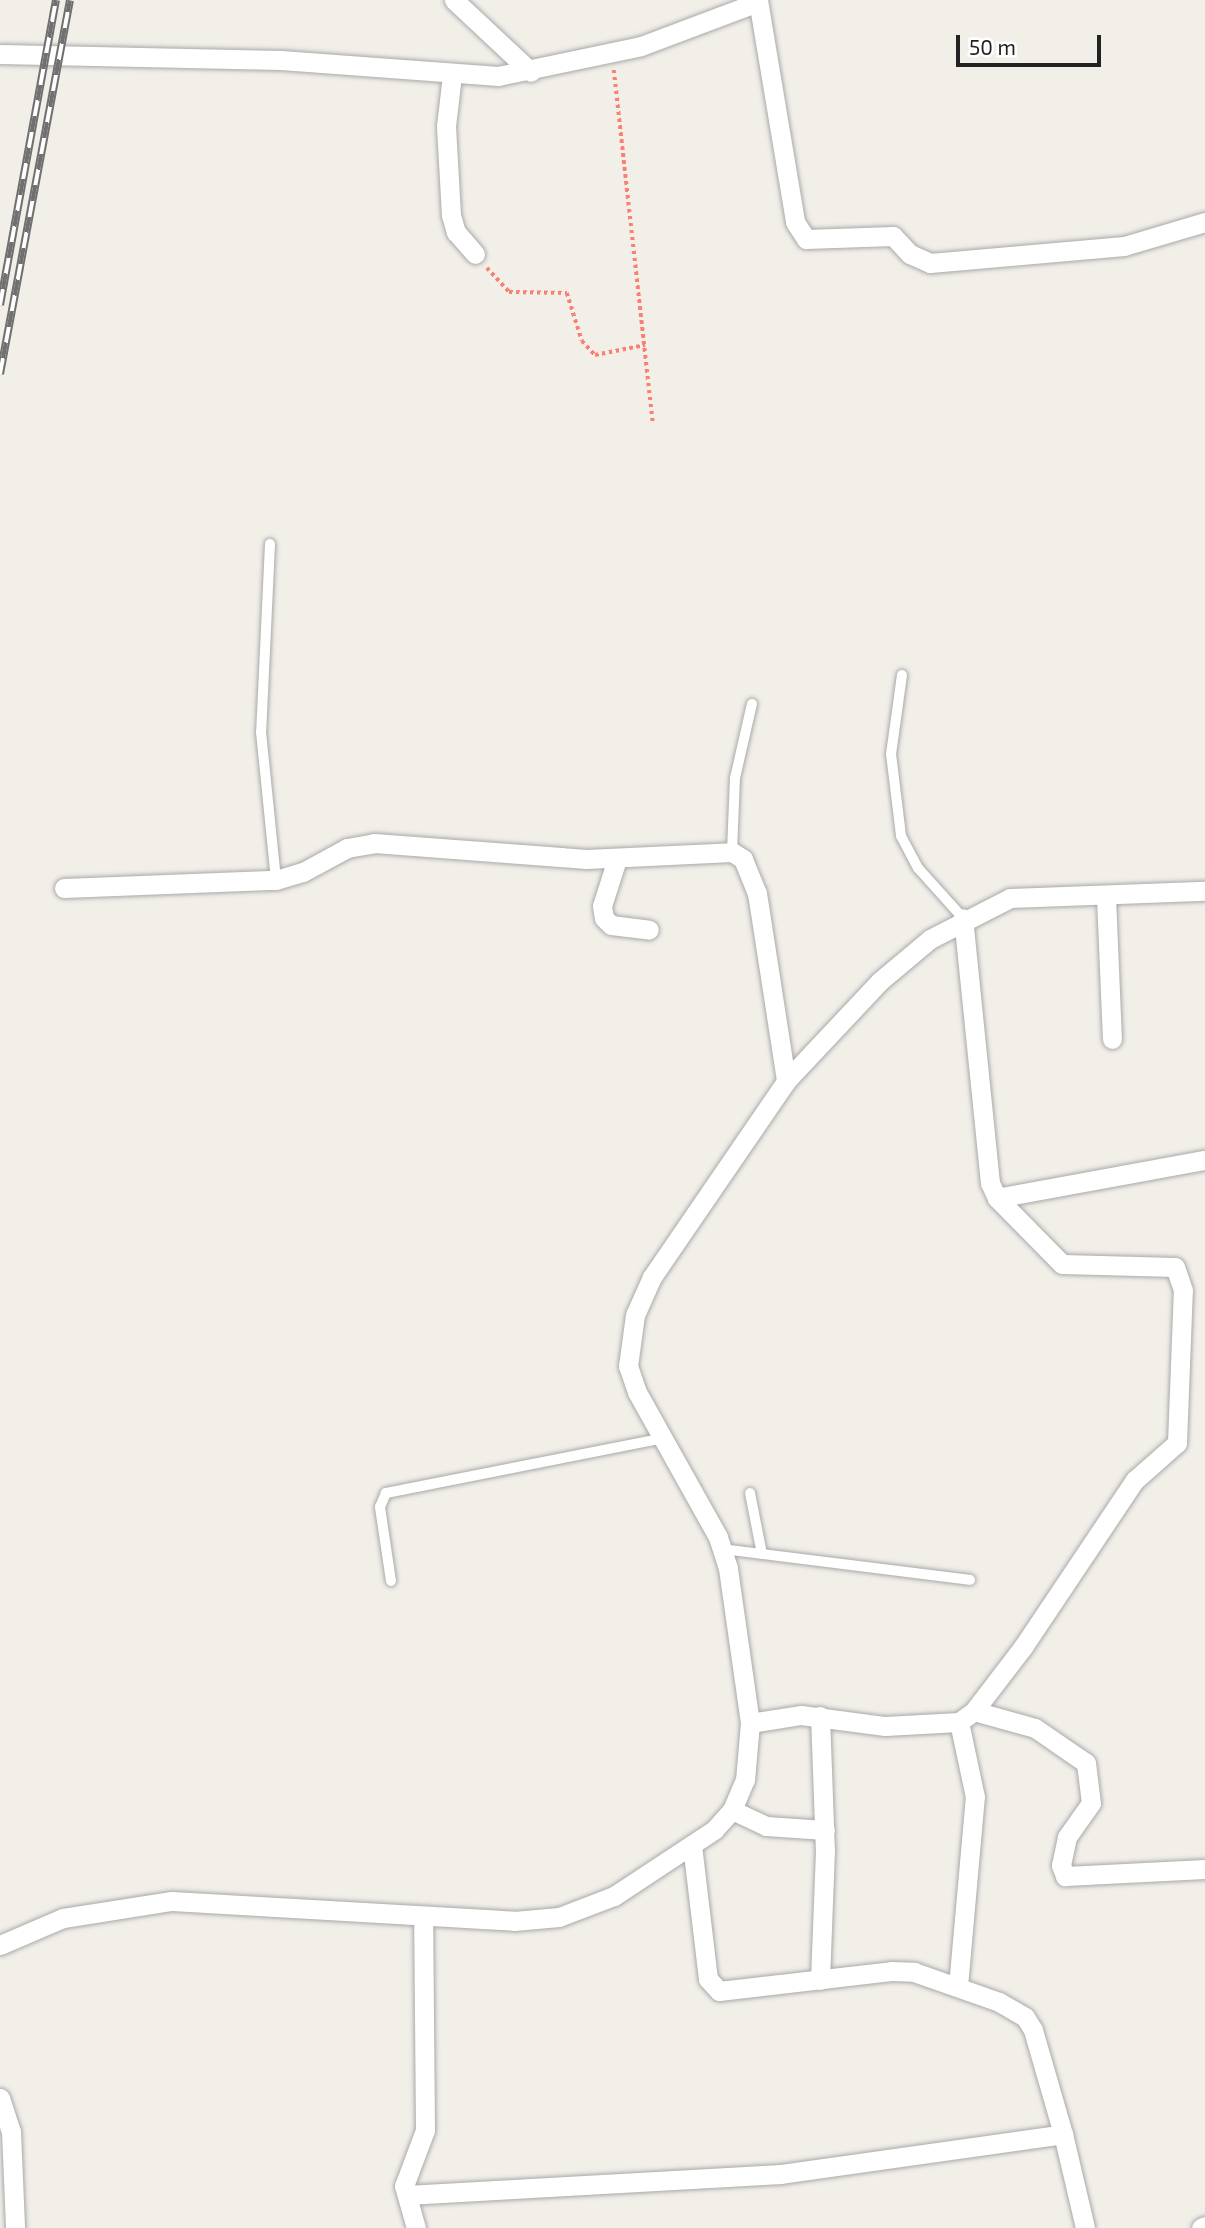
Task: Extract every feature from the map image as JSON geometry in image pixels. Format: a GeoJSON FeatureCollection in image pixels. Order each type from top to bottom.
{"type":"FeatureCollection","features":[{"type":"Feature","properties":{"kind":"street"},"geometry":{"type":"LineString","coordinates":[[454,0],[531,72]]}},
{"type":"Feature","properties":{"kind":"street"},"geometry":{"type":"LineString","coordinates":[[0,54],[281,60],[452,75],[531,72],[612,54],[758,1],[795,222],[806,239],[893,236],[910,254],[930,263],[1124,246],[1205,222]]}},
{"type":"Feature","properties":{"kind":"street"},"geometry":{"type":"LineString","coordinates":[[452,75],[446,127],[451,215],[456,232],[475,254]]}},
{"type":"Feature","properties":{"kind":"street"},"geometry":{"type":"LineString","coordinates":[[64,888],[276,880],[303,872],[347,848],[374,843],[617,859],[732,852],[747,867],[757,893],[786,1081]]}},
{"type":"Feature","properties":{"kind":"street"},"geometry":{"type":"LineString","coordinates":[[617,859],[602,906],[604,918],[611,925],[649,930]]}},
{"type":"Feature","properties":{"kind":"street"},"geometry":{"type":"LineString","coordinates":[[0,1945],[63,1919],[172,1901],[514,1921],[585,1910],[692,1845],[732,1810],[751,1749],[750,1723],[722,1548],[702,1501],[665,1438],[628,1366],[635,1315],[652,1277],[786,1081],[880,981],[963,918],[1010,898],[1106,897],[1205,891]]}},
{"type":"Feature","properties":{"kind":"street"},"geometry":{"type":"LineString","coordinates":[[1106,897],[1112,1039]]}},
{"type":"Feature","properties":{"kind":"street"},"geometry":{"type":"LineString","coordinates":[[958,1986],[975,1797],[967,1717],[1144,1470],[1171,1454],[1181,1429],[1183,1290],[1175,1267],[1062,1264],[997,1198],[987,1167],[963,918]]}},
{"type":"Feature","properties":{"kind":"street"},"geometry":{"type":"LineString","coordinates":[[997,1198],[1205,1160]]}},
{"type":"Feature","properties":{"kind":"street"},"geometry":{"type":"LineString","coordinates":[[750,1723],[776,1716],[820,1716],[897,1727],[967,1717],[1035,1728],[1086,1763],[1091,1803],[1066,1837],[1061,1865],[1065,1876],[1205,1869]]}},
{"type":"Feature","properties":{"kind":"street"},"geometry":{"type":"LineString","coordinates":[[820,1716],[825,1830],[820,1980]]}},
{"type":"Feature","properties":{"kind":"street"},"geometry":{"type":"LineString","coordinates":[[732,1810],[766,1826],[825,1830]]}},
{"type":"Feature","properties":{"kind":"street"},"geometry":{"type":"LineString","coordinates":[[692,1845],[708,1979],[719,1991],[915,1972],[958,1986],[1025,2017],[1063,2134],[1085,2228]]}},
{"type":"Feature","properties":{"kind":"street"},"geometry":{"type":"LineString","coordinates":[[416,2228],[405,2176],[421,2144],[426,2114],[423,1916]]}},
{"type":"Feature","properties":{"kind":"street"},"geometry":{"type":"LineString","coordinates":[[0,2098],[10,2131],[15,2228]]}},
{"type":"Feature","properties":{"kind":"street"},"geometry":{"type":"LineString","coordinates":[[407,2195],[780,2174],[1063,2134]]}},
{"type":"Feature","properties":{"kind":"lane"},"geometry":{"type":"LineString","coordinates":[[270,544],[261,732],[276,880]]}},
{"type":"Feature","properties":{"kind":"lane"},"geometry":{"type":"LineString","coordinates":[[902,675],[891,754],[901,836],[918,868],[963,918]]}},
{"type":"Feature","properties":{"kind":"lane"},"geometry":{"type":"LineString","coordinates":[[732,852],[735,778],[752,704]]}},
{"type":"Feature","properties":{"kind":"lane"},"geometry":{"type":"LineString","coordinates":[[391,1581],[380,1507],[386,1493],[665,1438]]}},
{"type":"Feature","properties":{"kind":"lane"},"geometry":{"type":"LineString","coordinates":[[750,1493],[762,1554]]}},
{"type":"Feature","properties":{"kind":"lane"},"geometry":{"type":"LineString","coordinates":[[722,1548],[970,1580]]}},
{"type":"Feature","properties":{"kind":"path"},"geometry":{"type":"LineString","coordinates":[[612,54],[653,422]]}},
{"type":"Feature","properties":{"kind":"path"},"geometry":{"type":"LineString","coordinates":[[475,254],[509,292],[567,293],[582,341],[595,355],[645,345]]}},
{"type":"Feature","properties":{"kind":"railway"},"geometry":{"type":"LineString","coordinates":[[0,305],[56,0]]}},
{"type":"Feature","properties":{"kind":"railway"},"geometry":{"type":"LineString","coordinates":[[0,374],[70,0]]}}]}
